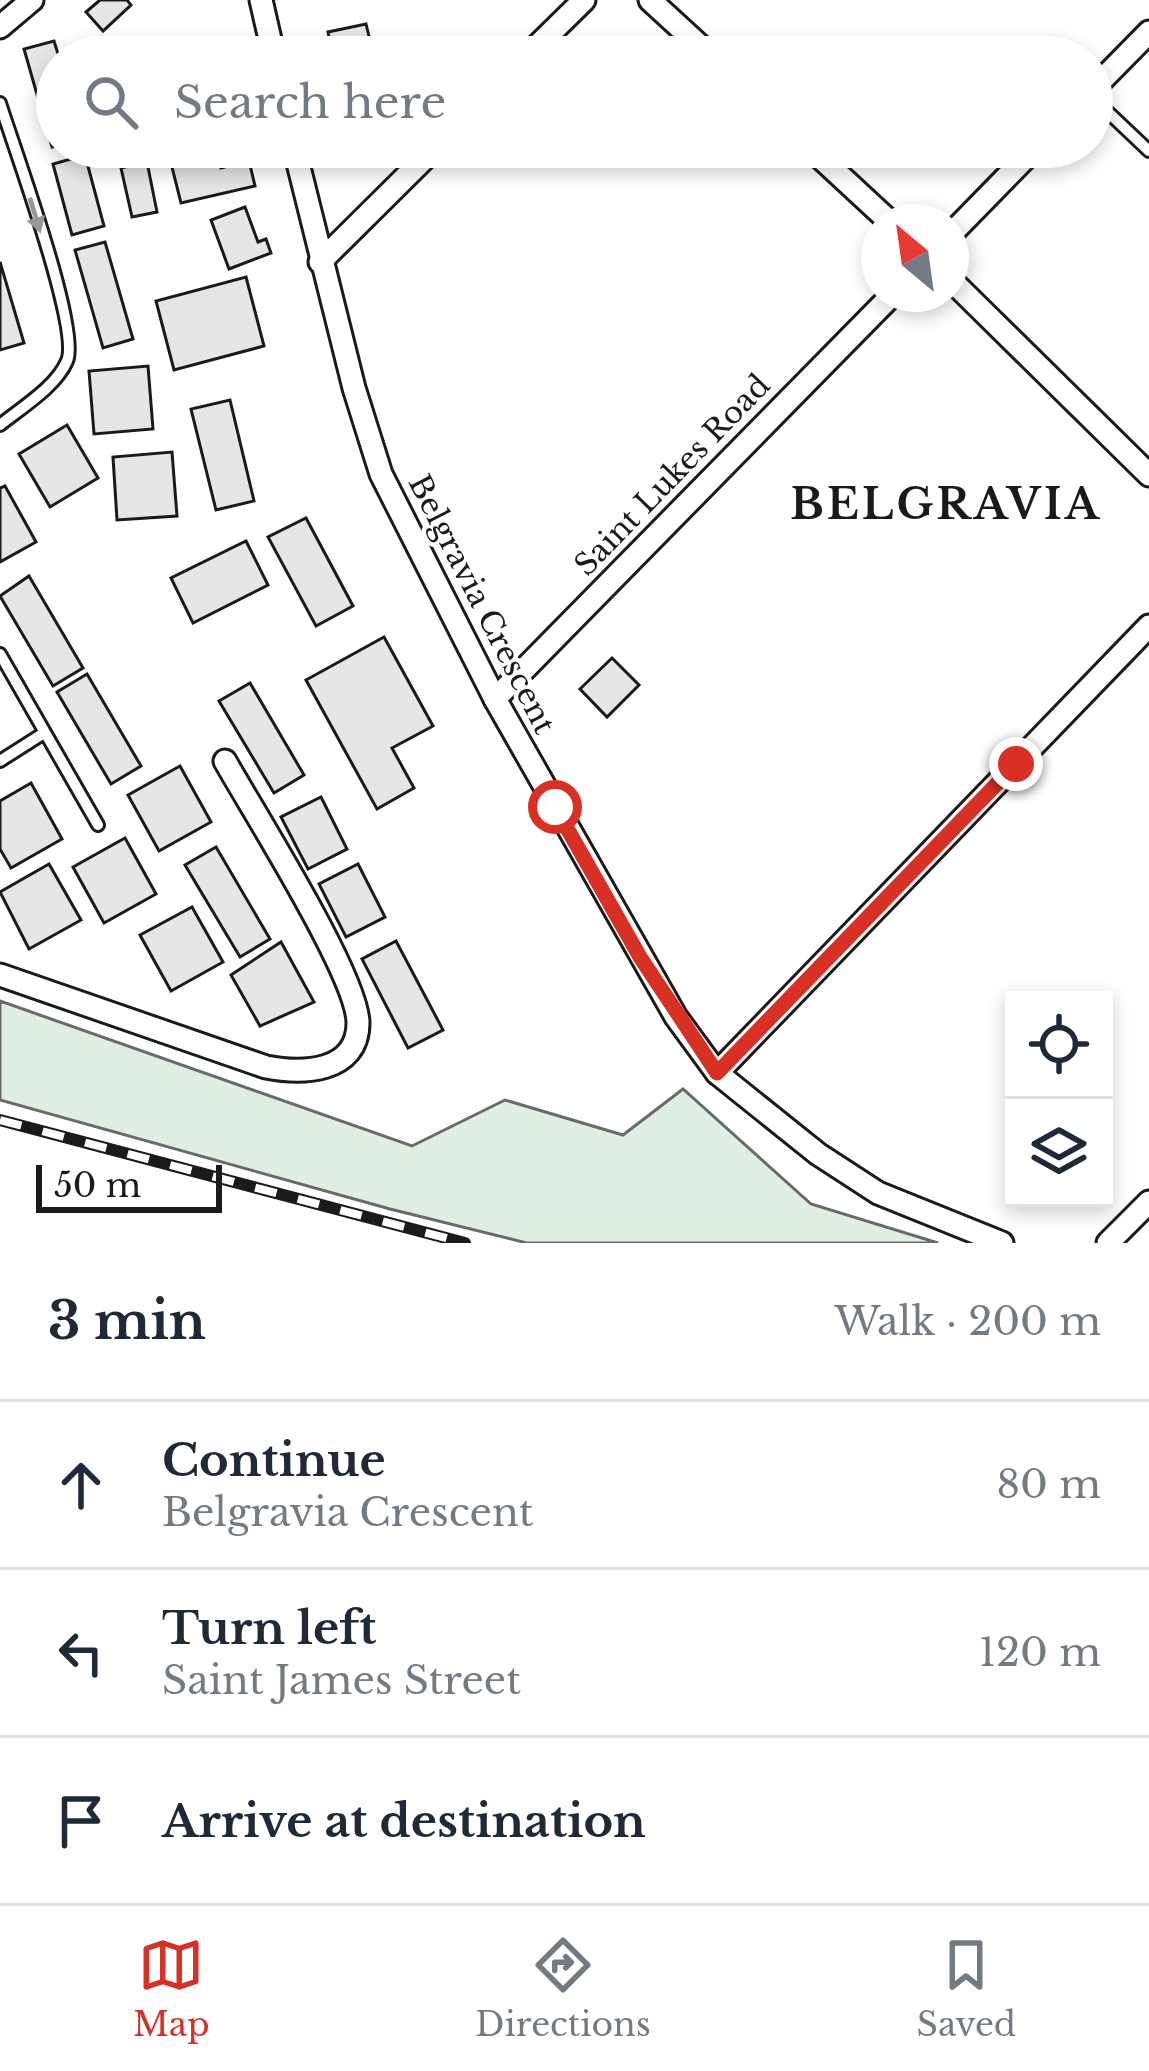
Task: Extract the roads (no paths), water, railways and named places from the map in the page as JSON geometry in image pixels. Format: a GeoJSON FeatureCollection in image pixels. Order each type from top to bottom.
{"type":"FeatureCollection","features":[{"type":"Feature","properties":{"kind":"street"},"geometry":{"type":"LineString","coordinates":[[0,27],[32,0]]}},
{"type":"Feature","properties":{"kind":"street"},"geometry":{"type":"LineString","coordinates":[[261,0],[269,36]]}},
{"type":"Feature","properties":{"kind":"street"},"geometry":{"type":"LineString","coordinates":[[547,36],[584,0]]}},
{"type":"Feature","properties":{"kind":"street"},"geometry":{"type":"LineString","coordinates":[[650,0],[689,36]]}},
{"type":"Feature","properties":{"kind":"street"},"geometry":{"type":"LineString","coordinates":[[1113,71],[1149,32]]}},
{"type":"Feature","properties":{"kind":"street","name":"Belgravia Crescent"},"geometry":{"type":"LineString","coordinates":[[300,168],[320,262],[381,474],[495,699],[640,957],[717,1073],[818,1154],[878,1193],[1001,1243]]}},
{"type":"Feature","properties":{"kind":"street"},"geometry":{"type":"LineString","coordinates":[[320,262],[415,168]]}},
{"type":"Feature","properties":{"kind":"street"},"geometry":{"type":"LineString","coordinates":[[832,168],[871,204]]}},
{"type":"Feature","properties":{"kind":"street"},"geometry":{"type":"LineString","coordinates":[[969,216],[1015,168]]}},
{"type":"Feature","properties":{"kind":"street"},"geometry":{"type":"LineString","coordinates":[[969,298],[1149,475]]}},
{"type":"Feature","properties":{"kind":"street","name":"Saint Lukes Road"},"geometry":{"type":"LineString","coordinates":[[495,699],[874,312]]}},
{"type":"Feature","properties":{"kind":"street"},"geometry":{"type":"LineString","coordinates":[[717,1073],[1149,626]]}},
{"type":"Feature","properties":{"kind":"street"},"geometry":{"type":"LineString","coordinates":[[0,975],[266,1066],[313,1071],[350,1052],[358,1018],[344,974],[225,761]]}},
{"type":"Feature","properties":{"kind":"street"},"geometry":{"type":"LineString","coordinates":[[1108,1243],[1149,1202]]}},
{"type":"Feature","properties":{"kind":"lane"},"geometry":{"type":"LineString","coordinates":[[0,103],[60,297],[70,348],[67,363],[54,379],[0,425]]}},
{"type":"Feature","properties":{"kind":"lane"},"geometry":{"type":"LineString","coordinates":[[1113,115],[1149,151]]}},
{"type":"Feature","properties":{"kind":"lane"},"geometry":{"type":"LineString","coordinates":[[0,654],[98,825]]}},
{"type":"Feature","properties":{"kind":"lane"},"geometry":{"type":"LineString","coordinates":[[0,761],[44,733]]}},
{"type":"Feature","properties":{"kind":"railway"},"geometry":{"type":"LineString","coordinates":[[0,1120],[465,1243]]}},
{"type":"Feature","properties":{"kind":"district","name":"BELGRAVIA"},"geometry":{"type":"Point","coordinates":[946,504]}}]}
